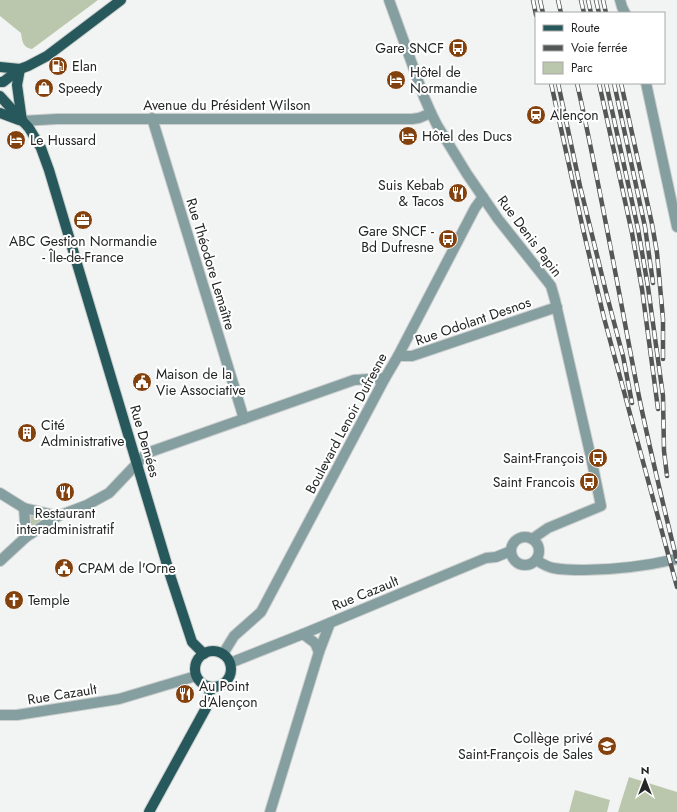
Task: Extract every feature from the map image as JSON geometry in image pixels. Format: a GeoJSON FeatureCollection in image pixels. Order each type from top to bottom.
{"type":"FeatureCollection","features":[{"type":"Feature","properties":{"kind":"main road"},"geometry":{"type":"LineString","coordinates":[[0,82],[3,82],[20,69],[47,56],[121,0]]}},
{"type":"Feature","properties":{"kind":"main road"},"geometry":{"type":"LineString","coordinates":[[0,67],[20,69]]}},
{"type":"Feature","properties":{"kind":"main road"},"geometry":{"type":"LineString","coordinates":[[0,113],[22,121],[17,84],[20,69]]}},
{"type":"Feature","properties":{"kind":"main road","name":"Rue Demées"},"geometry":{"type":"LineString","coordinates":[[0,96],[29,128],[41,148],[49,170],[192,642],[204,654]]}},
{"type":"Feature","properties":{"kind":"main road"},"geometry":{"type":"LineString","coordinates":[[213,651],[226,659],[231,669],[230,675],[223,685],[211,687],[202,684],[198,680],[195,670],[196,664],[199,658],[204,654],[213,651]]}},
{"type":"Feature","properties":{"kind":"main road"},"geometry":{"type":"LineString","coordinates":[[149,812],[206,708],[211,687]]}},
{"type":"Feature","properties":{"kind":"street","name":"Rue Denis Papin"},"geometry":{"type":"LineString","coordinates":[[389,0],[431,113],[437,125],[498,218],[551,286],[557,307],[601,506],[548,528],[532,539]]}},
{"type":"Feature","properties":{"kind":"street"},"geometry":{"type":"LineString","coordinates":[[620,0],[625,12]]}},
{"type":"Feature","properties":{"kind":"street"},"geometry":{"type":"LineString","coordinates":[[646,84],[677,227]]}},
{"type":"Feature","properties":{"kind":"street","name":"Avenue du Président Wilson"},"geometry":{"type":"LineString","coordinates":[[22,121],[57,118],[412,119],[431,113]]}},
{"type":"Feature","properties":{"kind":"street","name":"Rue Théodore Lemaître"},"geometry":{"type":"LineString","coordinates":[[152,118],[244,419]]}},
{"type":"Feature","properties":{"kind":"street","name":"Boulevard Lenoir Dufresne"},"geometry":{"type":"LineString","coordinates":[[226,659],[234,636],[261,612],[398,356],[475,208],[484,197]]}},
{"type":"Feature","properties":{"kind":"street","name":"Rue Odolant Desnos"},"geometry":{"type":"LineString","coordinates":[[398,356],[412,356],[557,307]]}},
{"type":"Feature","properties":{"kind":"street"},"geometry":{"type":"LineString","coordinates":[[0,562],[26,537],[58,516],[87,505],[109,493],[147,454],[354,380],[385,378]]}},
{"type":"Feature","properties":{"kind":"street"},"geometry":{"type":"LineString","coordinates":[[0,493],[24,508],[58,516]]}},
{"type":"Feature","properties":{"kind":"street"},"geometry":{"type":"LineString","coordinates":[[24,508],[26,537]]}},
{"type":"Feature","properties":{"kind":"street"},"geometry":{"type":"LineString","coordinates":[[524,537],[532,539],[538,546],[540,551],[539,556],[529,565],[520,564],[511,556],[511,547],[516,540],[524,537]]}},
{"type":"Feature","properties":{"kind":"street","name":"Rue Cazault"},"geometry":{"type":"LineString","coordinates":[[226,659],[303,634],[486,558],[511,551]]}},
{"type":"Feature","properties":{"kind":"street"},"geometry":{"type":"LineString","coordinates":[[536,560],[552,568],[594,570],[646,566],[677,559]]}},
{"type":"Feature","properties":{"kind":"street"},"geometry":{"type":"LineString","coordinates":[[270,812],[318,652],[330,623]]}},
{"type":"Feature","properties":{"kind":"street"},"geometry":{"type":"LineString","coordinates":[[303,634],[314,643],[318,652]]}},
{"type":"Feature","properties":{"kind":"street","name":"Rue Cazault"},"geometry":{"type":"LineString","coordinates":[[0,715],[18,715],[119,699],[196,676]]}},
{"type":"Feature","properties":{"kind":"green space"},"geometry":{"type":"Polygon","coordinates":[[[0,0],[98,0],[32,49],[25,46],[21,33],[0,16],[0,0]]]}},
{"type":"Feature","properties":{"kind":"green space"},"geometry":{"type":"Polygon","coordinates":[[[29,514],[53,518],[30,531],[29,514]]]}},
{"type":"Feature","properties":{"kind":"green space"},"geometry":{"type":"Polygon","coordinates":[[[629,777],[677,792],[677,812],[618,812],[629,777]]]}},
{"type":"Feature","properties":{"kind":"green space"},"geometry":{"type":"Polygon","coordinates":[[[575,790],[610,800],[607,812],[569,812],[575,790]]]}},
{"type":"Feature","properties":{"kind":"railway"},"geometry":{"type":"LineString","coordinates":[[533,0],[535,12]]}},
{"type":"Feature","properties":{"kind":"railway"},"geometry":{"type":"LineString","coordinates":[[540,0],[543,12]]}},
{"type":"Feature","properties":{"kind":"railway"},"geometry":{"type":"LineString","coordinates":[[558,0],[561,12]]}},
{"type":"Feature","properties":{"kind":"railway"},"geometry":{"type":"LineString","coordinates":[[581,0],[584,12]]}},
{"type":"Feature","properties":{"kind":"railway"},"geometry":{"type":"LineString","coordinates":[[588,0],[591,12]]}},
{"type":"Feature","properties":{"kind":"railway"},"geometry":{"type":"LineString","coordinates":[[596,0],[599,12]]}},
{"type":"Feature","properties":{"kind":"railway"},"geometry":{"type":"LineString","coordinates":[[603,0],[606,12]]}},
{"type":"Feature","properties":{"kind":"railway"},"geometry":{"type":"LineString","coordinates":[[551,84],[604,318],[677,587]]}},
{"type":"Feature","properties":{"kind":"railway"},"geometry":{"type":"LineString","coordinates":[[558,84],[580,186],[623,356],[632,403]]}},
{"type":"Feature","properties":{"kind":"railway"},"geometry":{"type":"LineString","coordinates":[[577,84],[643,415],[677,561]]}},
{"type":"Feature","properties":{"kind":"railway"},"geometry":{"type":"LineString","coordinates":[[599,84],[632,233],[642,289],[658,409]]}},
{"type":"Feature","properties":{"kind":"railway"},"geometry":{"type":"LineString","coordinates":[[606,84],[638,229],[648,287],[663,396],[664,451],[667,476]]}},
{"type":"Feature","properties":{"kind":"railway"},"geometry":{"type":"LineString","coordinates":[[614,84],[645,227],[653,283]]}},
{"type":"Feature","properties":{"kind":"railway"},"geometry":{"type":"LineString","coordinates":[[621,84],[657,253],[663,319],[663,359]]}},
{"type":"Feature","properties":{"kind":"place","name":"Gare SNCF"},"geometry":{"type":"Point","coordinates":[458,48]}},
{"type":"Feature","properties":{"kind":"place","name":"Elan"},"geometry":{"type":"Point","coordinates":[58,66]}},
{"type":"Feature","properties":{"kind":"place","name":"Hôtel de Normandie"},"geometry":{"type":"Point","coordinates":[396,80]}},
{"type":"Feature","properties":{"kind":"place","name":"Speedy"},"geometry":{"type":"Point","coordinates":[44,88]}},
{"type":"Feature","properties":{"kind":"place","name":"Alençon"},"geometry":{"type":"Point","coordinates":[536,115]}},
{"type":"Feature","properties":{"kind":"place","name":"Hôtel des Ducs"},"geometry":{"type":"Point","coordinates":[408,136]}},
{"type":"Feature","properties":{"kind":"place","name":"Le Hussard"},"geometry":{"type":"Point","coordinates":[16,140]}},
{"type":"Feature","properties":{"kind":"place","name":"Suis Kebab & Tacos"},"geometry":{"type":"Point","coordinates":[458,193]}},
{"type":"Feature","properties":{"kind":"place","name":"ABC Gestion Normandie - Île-de-France"},"geometry":{"type":"Point","coordinates":[83,220]}},
{"type":"Feature","properties":{"kind":"place","name":"Gare SNCF - Bd Dufresne"},"geometry":{"type":"Point","coordinates":[448,239]}},
{"type":"Feature","properties":{"kind":"place","name":"Maison de la Vie Associative"},"geometry":{"type":"Point","coordinates":[142,382]}},
{"type":"Feature","properties":{"kind":"place","name":"Cité Administrative"},"geometry":{"type":"Point","coordinates":[27,433]}},
{"type":"Feature","properties":{"kind":"place","name":"Saint-François"},"geometry":{"type":"Point","coordinates":[598,458]}},
{"type":"Feature","properties":{"kind":"place","name":"Saint Francois"},"geometry":{"type":"Point","coordinates":[589,482]}},
{"type":"Feature","properties":{"kind":"place","name":"Restaurant interadministratif"},"geometry":{"type":"Point","coordinates":[65,492]}},
{"type":"Feature","properties":{"kind":"place","name":"CPAM de l'Orne"},"geometry":{"type":"Point","coordinates":[64,568]}},
{"type":"Feature","properties":{"kind":"place","name":"Temple"},"geometry":{"type":"Point","coordinates":[14,600]}},
{"type":"Feature","properties":{"kind":"place","name":"Au Point d'Alençon"},"geometry":{"type":"Point","coordinates":[185,694]}},
{"type":"Feature","properties":{"kind":"place","name":"Collège privé Saint-François de Sales"},"geometry":{"type":"Point","coordinates":[607,746]}}]}
